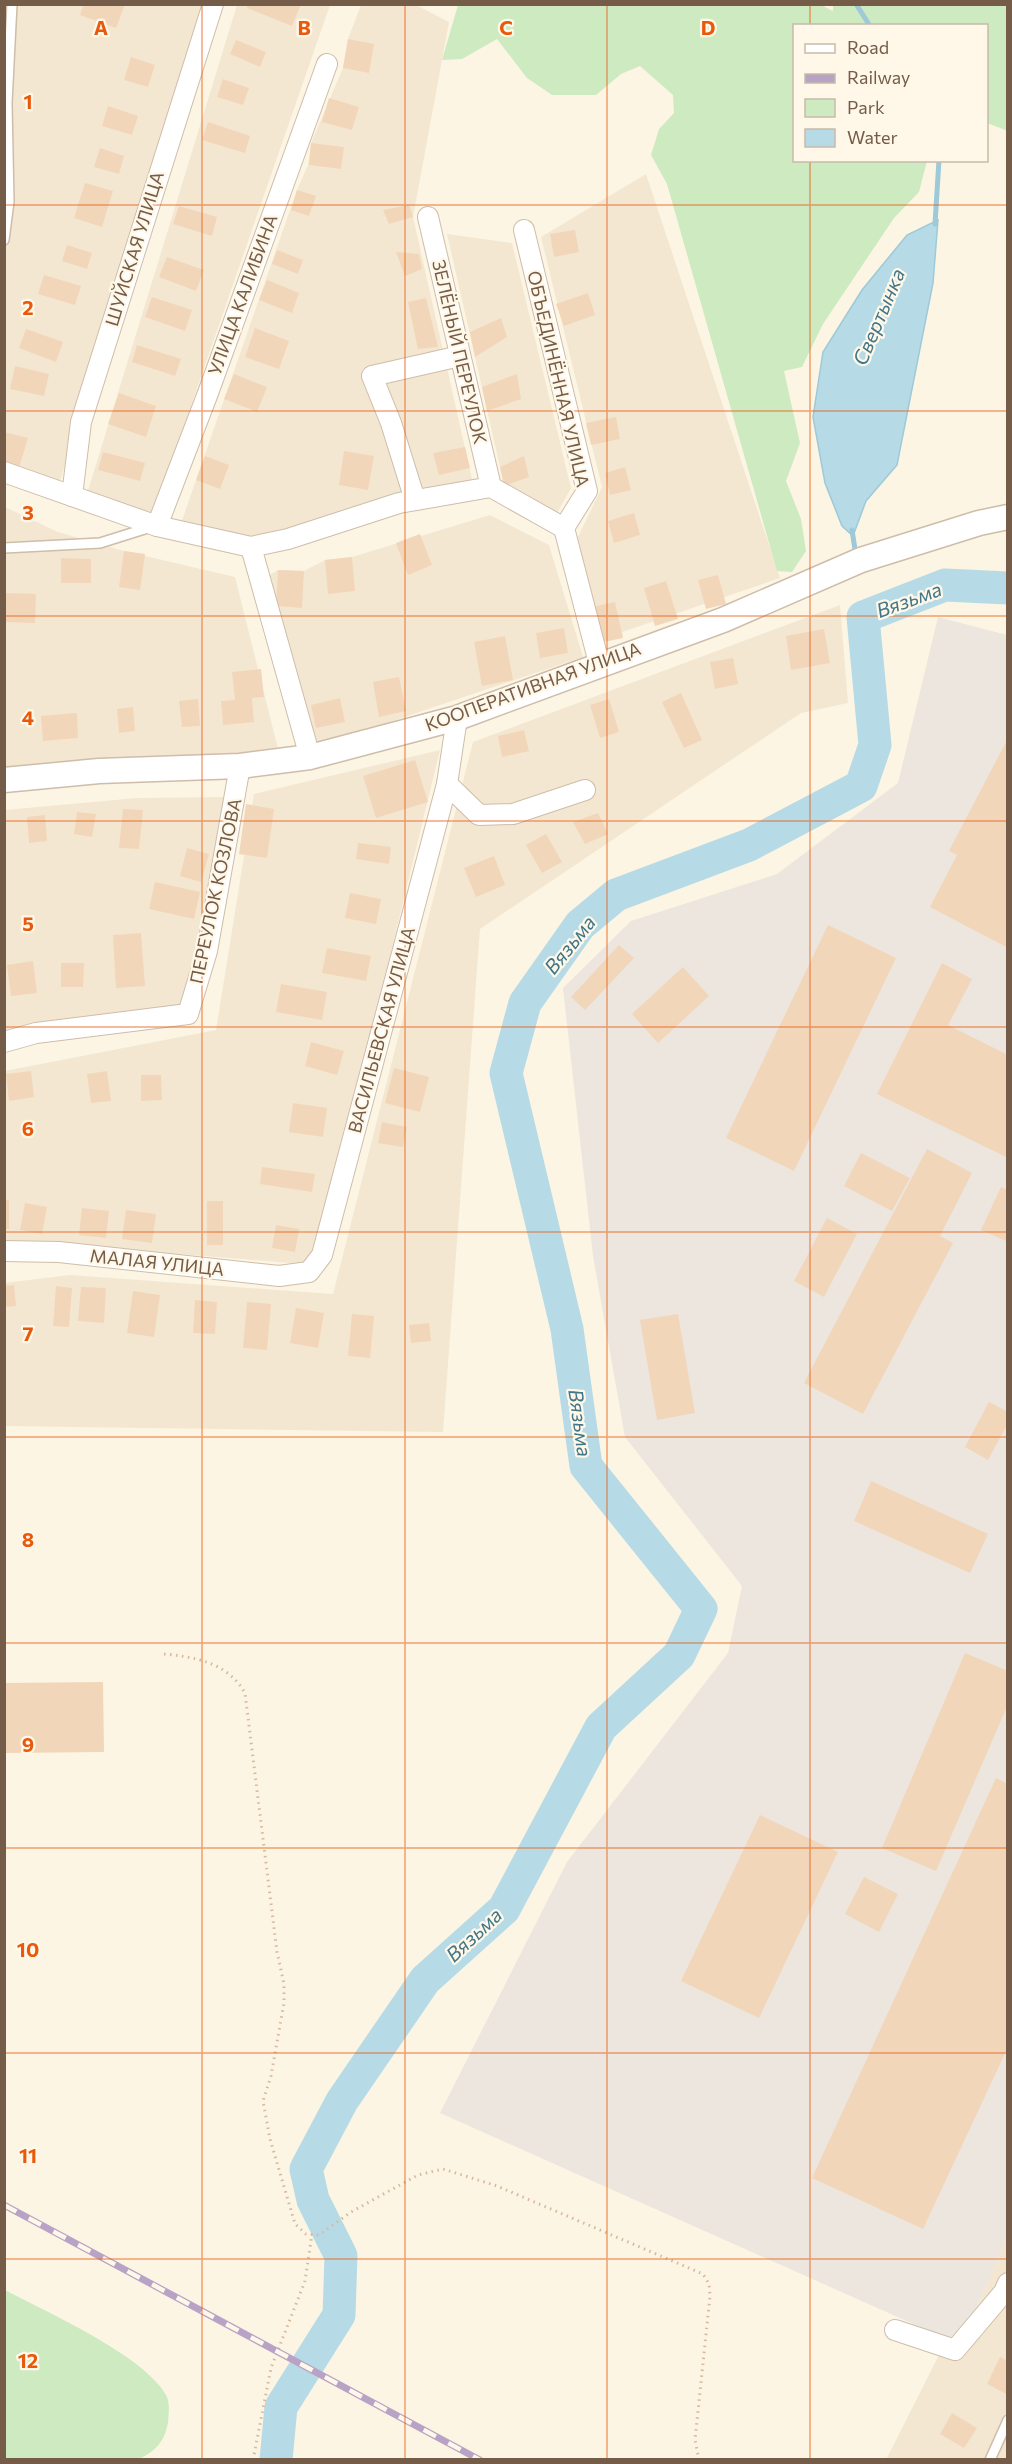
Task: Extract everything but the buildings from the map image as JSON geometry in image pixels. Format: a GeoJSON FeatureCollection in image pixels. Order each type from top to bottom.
{"type":"FeatureCollection","features":[{"type":"Feature","properties":{"kind":"street","name":"ШУЙСКАЯ УЛИЦА"},"geometry":{"type":"LineString","coordinates":[[72,496],[81,422],[213,4]]}},
{"type":"Feature","properties":{"kind":"street","name":"УЛИЦА КАЛИБИНА"},"geometry":{"type":"LineString","coordinates":[[157,526],[208,393],[327,64]]}},
{"type":"Feature","properties":{"kind":"street","name":"ЗЕЛЁНЫЙ ПЕРЕУЛОК"},"geometry":{"type":"LineString","coordinates":[[428,217],[491,487]]}},
{"type":"Feature","properties":{"kind":"street","name":"ОБЪЕДИНЁННАЯ УЛИЦА"},"geometry":{"type":"LineString","coordinates":[[524,230],[587,491],[564,528]]}},
{"type":"Feature","properties":{"kind":"street"},"geometry":{"type":"LineString","coordinates":[[415,500],[391,423],[372,376],[460,356]]}},
{"type":"Feature","properties":{"kind":"street"},"geometry":{"type":"LineString","coordinates":[[4,472],[157,526],[251,547],[288,539],[415,500],[491,487],[564,528],[599,663]]}},
{"type":"Feature","properties":{"kind":"street","name":"КООПЕРАТИВНАЯ УЛИЦА"},"geometry":{"type":"LineString","coordinates":[[4,780],[99,771],[240,766],[310,757],[457,718],[599,663],[723,620],[861,560],[979,523],[1008,518]]}},
{"type":"Feature","properties":{"kind":"street"},"geometry":{"type":"LineString","coordinates":[[251,547],[310,757]]}},
{"type":"Feature","properties":{"kind":"street","name":"ВАСИЛЬЕВСКАЯ УЛИЦА"},"geometry":{"type":"LineString","coordinates":[[309,1272],[322,1255],[447,784],[457,718]]}},
{"type":"Feature","properties":{"kind":"street","name":"ПЕРЕУЛОК КОЗЛОВА"},"geometry":{"type":"LineString","coordinates":[[4,1042],[36,1033],[188,1014],[207,951],[240,766]]}},
{"type":"Feature","properties":{"kind":"street"},"geometry":{"type":"LineString","coordinates":[[447,784],[479,815],[513,814],[585,790]]}},
{"type":"Feature","properties":{"kind":"street","name":"МАЛАЯ УЛИЦА"},"geometry":{"type":"LineString","coordinates":[[4,1251],[58,1252],[279,1276],[309,1272]]}},
{"type":"Feature","properties":{"kind":"street"},"geometry":{"type":"LineString","coordinates":[[895,2330],[954,2350],[1004,2292],[1008,2283]]}},
{"type":"Feature","properties":{"kind":"lane"},"geometry":{"type":"LineString","coordinates":[[4,240],[9,202],[7,104],[12,4]]}},
{"type":"Feature","properties":{"kind":"lane"},"geometry":{"type":"LineString","coordinates":[[4,548],[100,543],[157,526]]}},
{"type":"Feature","properties":{"kind":"lane"},"geometry":{"type":"LineString","coordinates":[[990,2460],[1008,2420]]}},
{"type":"Feature","properties":{"kind":"path"},"geometry":{"type":"LineString","coordinates":[[164,1654],[205,1660],[224,1670],[238,1682],[245,1693],[284,1984],[284,2003],[271,2076],[263,2101],[295,2224],[306,2234],[319,2235],[329,2231],[351,2212],[418,2175],[443,2169],[497,2186],[703,2274],[709,2284],[710,2296],[695,2440],[699,2460]]}},
{"type":"Feature","properties":{"kind":"path"},"geometry":{"type":"LineString","coordinates":[[253,2460],[271,2368],[305,2281],[312,2234]]}},
{"type":"Feature","properties":{"kind":"shaded area"},"geometry":{"type":"Polygon","coordinates":[[[5,5],[205,5],[55,498],[5,474],[5,5]]]}},
{"type":"Feature","properties":{"kind":"shaded area"},"geometry":{"type":"Polygon","coordinates":[[[237,5],[330,5],[151,521],[83,507],[237,5]]]}},
{"type":"Feature","properties":{"kind":"shaded area"},"geometry":{"type":"Polygon","coordinates":[[[361,5],[416,5],[449,22],[413,217],[474,488],[248,551],[179,529],[297,190],[308,165],[311,143],[343,68],[348,39],[361,5]]]}},
{"type":"Feature","properties":{"kind":"shaded area"},"geometry":{"type":"Polygon","coordinates":[[[646,174],[780,578],[599,640],[578,537],[602,487],[541,237],[646,174]]]}},
{"type":"Feature","properties":{"kind":"shaded area"},"geometry":{"type":"Polygon","coordinates":[[[447,234],[512,243],[571,488],[556,515],[505,489],[447,234]]]}},
{"type":"Feature","properties":{"kind":"shaded area"},"geometry":{"type":"Polygon","coordinates":[[[5,507],[58,532],[124,551],[235,577],[280,757],[5,780],[5,507]]]}},
{"type":"Feature","properties":{"kind":"shaded area"},"geometry":{"type":"Polygon","coordinates":[[[490,515],[549,545],[583,657],[309,749],[266,577],[278,570],[304,571],[325,560],[352,557],[490,515]]]}},
{"type":"Feature","properties":{"kind":"shaded area"},"geometry":{"type":"Polygon","coordinates":[[[840,605],[848,703],[801,713],[480,929],[443,1432],[5,1426],[4,1283],[70,1275],[333,1294],[473,742],[840,605]]]}},
{"type":"Feature","properties":{"kind":"shaded area"},"geometry":{"type":"Polygon","coordinates":[[[938,617],[1007,635],[1007,2238],[969,2325],[947,2339],[440,2113],[567,1862],[728,1653],[742,1586],[625,1437],[593,1256],[563,988],[631,921],[777,874],[898,783],[938,617]]]}},
{"type":"Feature","properties":{"kind":"shaded area"},"geometry":{"type":"Polygon","coordinates":[[[440,750],[315,1265],[68,1245],[5,1253],[5,1071],[216,1030],[254,794],[440,750]]]}},
{"type":"Feature","properties":{"kind":"shaded area"},"geometry":{"type":"Polygon","coordinates":[[[224,797],[197,1004],[5,1041],[5,810],[137,798],[224,797]]]}},
{"type":"Feature","properties":{"kind":"shaded area"},"geometry":{"type":"Polygon","coordinates":[[[1007,2238],[1007,2459],[886,2460],[947,2339],[969,2325],[1007,2238]]]}},
{"type":"Feature","properties":{"kind":"green space"},"geometry":{"type":"Polygon","coordinates":[[[819,4],[833,11],[833,5],[1007,5],[1008,131],[988,123],[988,24],[793,24],[793,162],[927,162],[919,192],[894,218],[823,324],[802,367],[784,371],[800,443],[786,481],[801,519],[806,551],[792,572],[777,571],[667,184],[651,155],[659,129],[674,113],[673,95],[640,66],[621,74],[596,95],[552,95],[527,78],[497,39],[462,59],[442,60],[458,5],[819,4]]]}},
{"type":"Feature","properties":{"kind":"green space"},"geometry":{"type":"Polygon","coordinates":[[[5,2290],[93,2336],[138,2365],[155,2380],[166,2395],[169,2408],[165,2435],[155,2449],[139,2459],[5,2459],[5,2290]]]}},
{"type":"Feature","properties":{"kind":"water"},"geometry":{"type":"Polygon","coordinates":[[[938,220],[933,283],[897,465],[866,501],[853,536],[842,526],[825,483],[813,417],[823,352],[862,290],[907,235],[938,220]]]}},
{"type":"Feature","properties":{"kind":"waterway","name":"Свертынка"},"geometry":{"type":"LineString","coordinates":[[856,4],[869,24]]}},
{"type":"Feature","properties":{"kind":"waterway","name":"Свертынка"},"geometry":{"type":"LineString","coordinates":[[935,224],[939,162]]}},
{"type":"Feature","properties":{"kind":"waterway","name":"Свертынка"},"geometry":{"type":"LineString","coordinates":[[852,530],[856,556]]}},
{"type":"Feature","properties":{"kind":"waterway","name":"Вязьма"},"geometry":{"type":"LineString","coordinates":[[276,2460],[281,2407],[339,2315],[341,2256],[313,2200],[306,2169],[342,2101],[425,1980],[504,1909],[601,1727],[679,1655],[701,1609],[586,1466],[567,1329],[506,1073],[525,1003],[580,925],[616,895],[749,845],[861,786],[875,745],[863,617],[945,585],[1008,588]]}},
{"type":"Feature","properties":{"kind":"railway"},"geometry":{"type":"LineString","coordinates":[[4,2205],[480,2460]]}}]}
